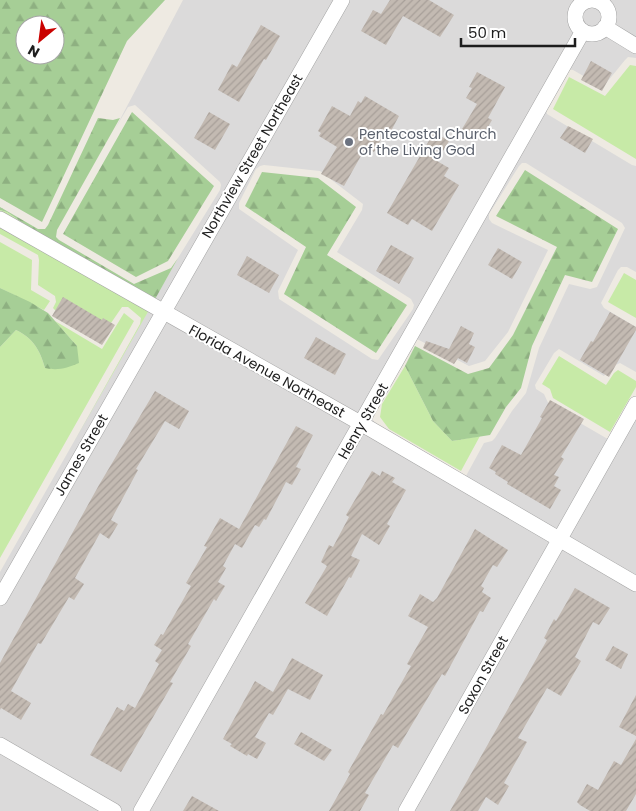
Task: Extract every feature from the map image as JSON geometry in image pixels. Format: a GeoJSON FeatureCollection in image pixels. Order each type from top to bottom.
{"type":"FeatureCollection","features":[{"type":"Feature","properties":{"kind":"street","name":"Northview Street Northeast"},"geometry":{"type":"LineString","coordinates":[[162,312],[342,0]]}},
{"type":"Feature","properties":{"kind":"street"},"geometry":{"type":"LineString","coordinates":[[601,1],[609,17],[605,27],[593,34],[584,31],[577,24],[575,18],[577,8],[585,2],[601,1]]}},
{"type":"Feature","properties":{"kind":"street"},"geometry":{"type":"LineString","coordinates":[[605,27],[636,46]]}},
{"type":"Feature","properties":{"kind":"street","name":"Henry Street"},"geometry":{"type":"LineString","coordinates":[[141,811],[584,31]]}},
{"type":"Feature","properties":{"kind":"street","name":"Florida Avenue Northeast"},"geometry":{"type":"LineString","coordinates":[[0,220],[362,424],[636,584]]}},
{"type":"Feature","properties":{"kind":"street","name":"James Street"},"geometry":{"type":"LineString","coordinates":[[0,598],[162,312]]}},
{"type":"Feature","properties":{"kind":"street","name":"Saxon Street"},"geometry":{"type":"LineString","coordinates":[[406,811],[636,404]]}},
{"type":"Feature","properties":{"kind":"street"},"geometry":{"type":"LineString","coordinates":[[0,745],[114,811]]}},
{"type":"Feature","properties":{"kind":"shaded area"},"geometry":{"type":"Polygon","coordinates":[[[183,0],[636,0],[636,58],[628,57],[603,87],[568,69],[546,110],[547,114],[636,166],[636,272],[627,267],[621,267],[601,303],[604,308],[636,327],[636,372],[620,363],[609,368],[604,376],[559,349],[554,353],[535,385],[536,389],[544,394],[549,405],[610,439],[636,400],[636,811],[0,811],[0,572],[178,258],[220,190],[221,185],[220,182],[135,105],[128,107],[115,129],[183,0]],[[522,163],[489,214],[489,219],[492,223],[548,250],[508,332],[485,361],[469,366],[417,339],[375,403],[373,420],[385,435],[466,476],[484,443],[495,438],[526,393],[539,348],[569,284],[590,289],[597,287],[625,228],[622,223],[526,163],[522,163]],[[264,165],[256,169],[239,203],[239,209],[298,250],[278,291],[279,299],[372,359],[378,360],[414,305],[411,299],[337,252],[362,210],[363,204],[320,171],[264,165]]]}},
{"type":"Feature","properties":{"kind":"green space"},"geometry":{"type":"Polygon","coordinates":[[[0,0],[165,0],[127,41],[42,222],[0,198],[0,0]]]}},
{"type":"Feature","properties":{"kind":"green space"},"geometry":{"type":"Polygon","coordinates":[[[630,65],[636,66],[636,159],[553,109],[569,77],[605,96],[630,65]]]}},
{"type":"Feature","properties":{"kind":"green space"},"geometry":{"type":"Polygon","coordinates":[[[132,112],[214,186],[168,261],[136,277],[63,234],[132,112]]]}},
{"type":"Feature","properties":{"kind":"green space"},"geometry":{"type":"Polygon","coordinates":[[[98,118],[113,120],[120,118],[57,230],[56,237],[134,284],[171,268],[178,258],[149,310],[7,212],[0,210],[0,207],[38,229],[45,229],[98,118]]]}},
{"type":"Feature","properties":{"kind":"green space"},"geometry":{"type":"Polygon","coordinates":[[[525,170],[618,229],[592,282],[565,275],[532,346],[521,388],[506,407],[490,435],[452,441],[433,421],[405,366],[415,346],[468,374],[489,368],[513,335],[557,247],[496,216],[525,170]]]}},
{"type":"Feature","properties":{"kind":"green space"},"geometry":{"type":"Polygon","coordinates":[[[262,172],[318,178],[356,207],[327,255],[407,305],[376,353],[284,294],[306,247],[245,206],[262,172]]]}},
{"type":"Feature","properties":{"kind":"green space"},"geometry":{"type":"Polygon","coordinates":[[[0,210],[7,212],[149,310],[74,442],[140,324],[141,318],[128,307],[122,307],[100,339],[60,315],[53,308],[56,302],[55,296],[38,285],[38,255],[0,234],[0,210]]]}},
{"type":"Feature","properties":{"kind":"green space"},"geometry":{"type":"Polygon","coordinates":[[[0,242],[32,260],[31,290],[50,301],[44,310],[0,288],[0,242]]]}},
{"type":"Feature","properties":{"kind":"green space"},"geometry":{"type":"Polygon","coordinates":[[[624,273],[636,280],[636,318],[608,302],[624,273]]]}},
{"type":"Feature","properties":{"kind":"green space"},"geometry":{"type":"Polygon","coordinates":[[[0,288],[48,313],[77,346],[79,363],[62,368],[45,368],[35,345],[16,330],[0,347],[0,288]]]}},
{"type":"Feature","properties":{"kind":"green space"},"geometry":{"type":"Polygon","coordinates":[[[124,313],[134,321],[0,558],[0,347],[16,330],[35,345],[45,368],[77,346],[55,321],[102,349],[124,313]]]}},
{"type":"Feature","properties":{"kind":"green space"},"geometry":{"type":"Polygon","coordinates":[[[559,356],[606,385],[618,370],[636,381],[636,387],[610,432],[553,398],[550,389],[542,384],[559,356]]]}},
{"type":"Feature","properties":{"kind":"green space"},"geometry":{"type":"Polygon","coordinates":[[[405,366],[433,421],[452,441],[480,436],[461,471],[389,429],[380,417],[382,404],[405,366]]]}},
{"type":"Feature","properties":{"kind":"building"},"geometry":{"type":"Polygon","coordinates":[[[390,0],[429,0],[454,15],[440,37],[403,16],[386,45],[361,31],[373,10],[381,14],[390,0]]]}},
{"type":"Feature","properties":{"kind":"building"},"geometry":{"type":"Polygon","coordinates":[[[261,25],[280,36],[239,102],[218,90],[232,64],[237,67],[261,25]]]}},
{"type":"Feature","properties":{"kind":"building"},"geometry":{"type":"Polygon","coordinates":[[[591,61],[612,73],[602,91],[581,80],[591,61]]]}},
{"type":"Feature","properties":{"kind":"building"},"geometry":{"type":"Polygon","coordinates":[[[477,72],[505,87],[488,118],[492,120],[485,132],[481,129],[476,137],[462,129],[477,104],[466,98],[472,88],[469,87],[477,72]]]}},
{"type":"Feature","properties":{"kind":"building","name":"Pentecostal Church of the Living God"},"geometry":{"type":"Polygon","coordinates":[[[365,96],[399,116],[391,131],[387,129],[374,152],[366,147],[344,186],[321,174],[337,147],[319,136],[321,133],[318,131],[332,106],[350,116],[358,101],[361,103],[365,96]]]}},
{"type":"Feature","properties":{"kind":"building"},"geometry":{"type":"Polygon","coordinates":[[[209,112],[230,124],[215,150],[194,138],[209,112]]]}},
{"type":"Feature","properties":{"kind":"building"},"geometry":{"type":"Polygon","coordinates":[[[568,126],[593,139],[585,153],[560,138],[568,126]]]}},
{"type":"Feature","properties":{"kind":"building"},"geometry":{"type":"Polygon","coordinates":[[[434,132],[449,141],[437,161],[449,168],[444,176],[459,185],[432,231],[412,219],[408,225],[387,213],[434,132]]]}},
{"type":"Feature","properties":{"kind":"building"},"geometry":{"type":"Polygon","coordinates":[[[391,245],[414,258],[399,284],[376,271],[391,245]]]}},
{"type":"Feature","properties":{"kind":"building"},"geometry":{"type":"Polygon","coordinates":[[[498,248],[522,262],[512,279],[488,265],[498,248]]]}},
{"type":"Feature","properties":{"kind":"building"},"geometry":{"type":"Polygon","coordinates":[[[247,256],[279,275],[269,293],[237,275],[247,256]]]}},
{"type":"Feature","properties":{"kind":"building"},"geometry":{"type":"Polygon","coordinates":[[[63,297],[102,320],[103,318],[115,325],[102,345],[52,316],[63,297]]]}},
{"type":"Feature","properties":{"kind":"building"},"geometry":{"type":"Polygon","coordinates":[[[610,312],[636,327],[636,330],[609,377],[580,360],[610,312]]]}},
{"type":"Feature","properties":{"kind":"building"},"geometry":{"type":"Polygon","coordinates":[[[461,326],[474,333],[469,344],[475,347],[467,363],[458,358],[454,364],[423,348],[426,341],[449,349],[461,326]]]}},
{"type":"Feature","properties":{"kind":"building"},"geometry":{"type":"Polygon","coordinates":[[[316,337],[346,354],[335,375],[304,358],[316,337]]]}},
{"type":"Feature","properties":{"kind":"building"},"geometry":{"type":"Polygon","coordinates":[[[155,391],[189,411],[179,429],[165,421],[136,469],[138,470],[111,520],[118,524],[109,539],[100,533],[75,578],[84,584],[74,600],[69,597],[41,644],[38,643],[11,691],[31,703],[21,720],[1,708],[0,710],[0,663],[99,485],[155,391]]]}},
{"type":"Feature","properties":{"kind":"building"},"geometry":{"type":"Polygon","coordinates":[[[550,400],[584,419],[561,457],[564,459],[554,475],[559,477],[554,486],[561,490],[550,509],[507,484],[508,482],[489,468],[502,445],[521,455],[550,400]]]}},
{"type":"Feature","properties":{"kind":"building"},"geometry":{"type":"Polygon","coordinates":[[[296,426],[313,435],[296,467],[301,469],[292,485],[286,482],[266,520],[264,519],[259,527],[255,525],[242,548],[235,544],[223,566],[226,568],[218,582],[225,586],[216,601],[214,599],[188,644],[191,646],[170,682],[173,683],[121,772],[90,755],[117,707],[124,711],[128,704],[135,708],[159,664],[155,661],[162,650],[154,645],[161,634],[163,635],[191,586],[186,583],[207,547],[204,546],[220,518],[239,529],[296,426]]]}},
{"type":"Feature","properties":{"kind":"building"},"geometry":{"type":"Polygon","coordinates":[[[372,471],[380,476],[382,471],[395,478],[392,482],[406,490],[387,524],[390,526],[379,545],[362,534],[351,556],[360,560],[327,616],[305,603],[327,566],[321,562],[329,545],[333,547],[349,517],[346,515],[372,471]]]}},
{"type":"Feature","properties":{"kind":"building"},"geometry":{"type":"Polygon","coordinates":[[[475,529],[508,550],[497,567],[493,565],[481,586],[484,588],[482,592],[491,598],[483,612],[480,611],[445,676],[442,674],[398,748],[393,745],[365,793],[369,795],[360,811],[329,811],[350,774],[348,772],[411,666],[407,664],[428,627],[408,616],[420,594],[433,602],[437,598],[475,529]]]}},
{"type":"Feature","properties":{"kind":"building"},"geometry":{"type":"Polygon","coordinates":[[[575,588],[610,608],[599,625],[593,622],[575,657],[581,661],[561,696],[547,688],[518,738],[527,742],[504,783],[509,786],[498,805],[486,797],[478,811],[450,811],[547,640],[544,638],[554,619],[556,621],[575,588]]]}},
{"type":"Feature","properties":{"kind":"building"},"geometry":{"type":"Polygon","coordinates":[[[613,646],[628,654],[621,669],[605,660],[613,646]]]}},
{"type":"Feature","properties":{"kind":"building"},"geometry":{"type":"Polygon","coordinates":[[[292,658],[323,675],[310,700],[288,689],[273,715],[269,713],[255,737],[266,743],[257,759],[248,754],[247,756],[230,746],[232,744],[223,739],[255,681],[273,692],[292,658]]]}},
{"type":"Feature","properties":{"kind":"building"},"geometry":{"type":"Polygon","coordinates":[[[636,695],[636,736],[619,727],[636,695]]]}},
{"type":"Feature","properties":{"kind":"building"},"geometry":{"type":"Polygon","coordinates":[[[301,732],[332,750],[324,761],[294,744],[301,732]]]}},
{"type":"Feature","properties":{"kind":"building"},"geometry":{"type":"Polygon","coordinates":[[[636,739],[636,794],[626,811],[590,811],[580,805],[577,802],[587,784],[598,790],[614,761],[621,765],[636,739]]]}},
{"type":"Feature","properties":{"kind":"building"},"geometry":{"type":"Polygon","coordinates":[[[192,796],[219,811],[183,811],[192,796]]]}},
{"type":"Feature","properties":{"kind":"place","name":"Pentecostal Church of the Living God"},"geometry":{"type":"Point","coordinates":[349,142]}}]}
